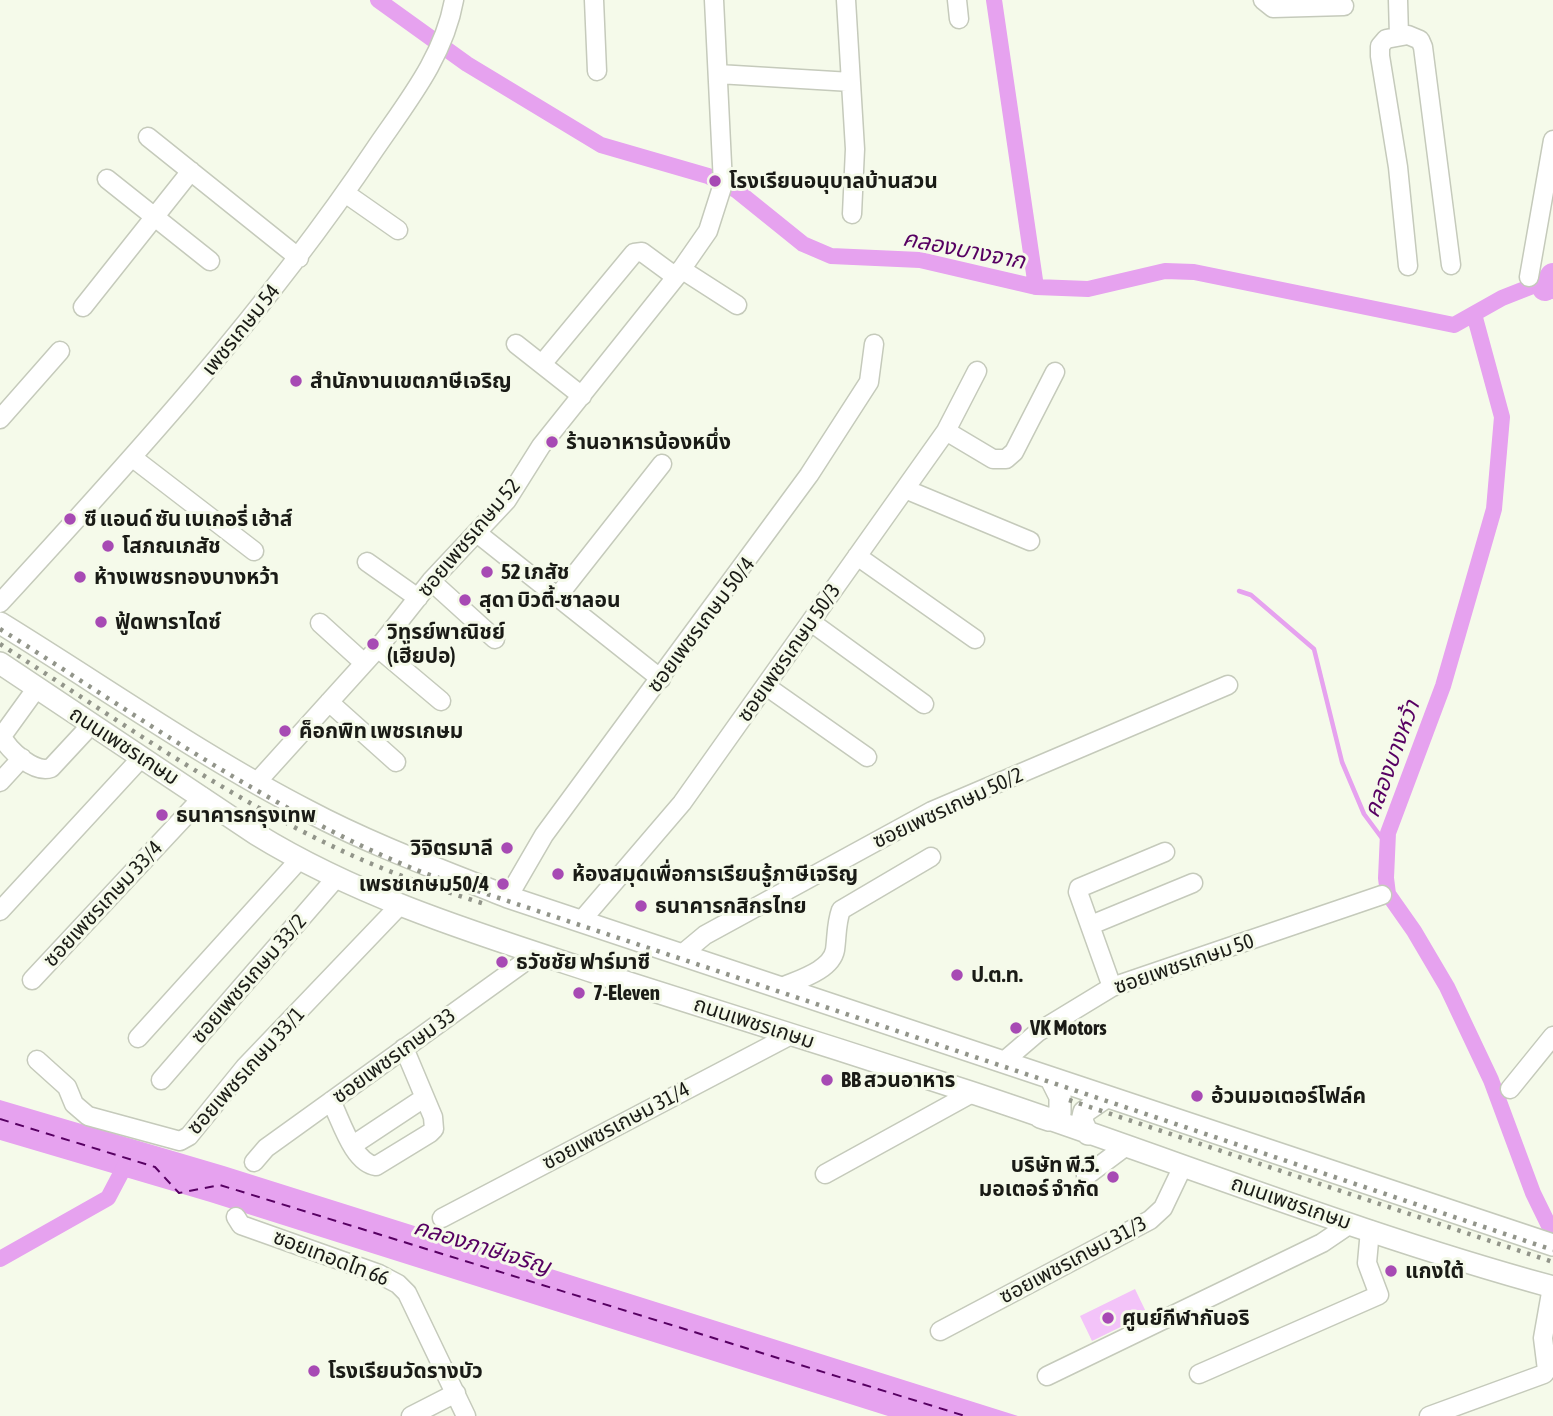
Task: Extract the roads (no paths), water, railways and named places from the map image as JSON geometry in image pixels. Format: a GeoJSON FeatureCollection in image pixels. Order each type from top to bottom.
{"type":"FeatureCollection","features":[{"type":"Feature","properties":{"kind":"main road","name":"ถนนเพชรเกษม"},"geometry":{"type":"LineString","coordinates":[[0,623],[256,783],[366,838],[509,897],[1553,1245]]}},
{"type":"Feature","properties":{"kind":"main road","name":"ถนนเพชรเกษม"},"geometry":{"type":"LineString","coordinates":[[0,663],[90,726],[299,860],[400,905],[537,953],[972,1093],[1360,1227],[1553,1287]]}},
{"type":"Feature","properties":{"kind":"main road"},"geometry":{"type":"LineString","coordinates":[[1040,1117],[1054,1119],[1060,1113],[1060,1097],[1051,1079]]}},
{"type":"Feature","properties":{"kind":"main road"},"geometry":{"type":"LineString","coordinates":[[1088,1134],[1082,1121],[1084,1112],[1106,1097]]}},
{"type":"Feature","properties":{"kind":"street","name":"เพชรเกษม 54"},"geometry":{"type":"LineString","coordinates":[[0,603],[133,458],[299,258],[428,70],[448,30],[454,0]]}},
{"type":"Feature","properties":{"kind":"street"},"geometry":{"type":"LineString","coordinates":[[594,0],[597,71]]}},
{"type":"Feature","properties":{"kind":"street","name":"ซอยเพชรเกษม 52"},"geometry":{"type":"LineString","coordinates":[[256,783],[378,648],[431,581],[507,500],[541,446],[679,273],[708,231],[716,213],[723,184],[714,0]]}},
{"type":"Feature","properties":{"kind":"street"},"geometry":{"type":"LineString","coordinates":[[846,0],[855,149],[852,214]]}},
{"type":"Feature","properties":{"kind":"street"},"geometry":{"type":"LineString","coordinates":[[957,0],[959,19]]}},
{"type":"Feature","properties":{"kind":"street"},"geometry":{"type":"LineString","coordinates":[[1263,0],[1266,6],[1273,8],[1344,6]]}},
{"type":"Feature","properties":{"kind":"street"},"geometry":{"type":"LineString","coordinates":[[1398,0],[1399,36]]}},
{"type":"Feature","properties":{"kind":"street"},"geometry":{"type":"LineString","coordinates":[[1408,266],[1398,167],[1380,56],[1382,42],[1399,36],[1414,36],[1423,47],[1451,265]]}},
{"type":"Feature","properties":{"kind":"street"},"geometry":{"type":"LineString","coordinates":[[718,74],[851,82]]}},
{"type":"Feature","properties":{"kind":"street"},"geometry":{"type":"LineString","coordinates":[[148,137],[299,258]]}},
{"type":"Feature","properties":{"kind":"street"},"geometry":{"type":"LineString","coordinates":[[1529,277],[1553,140]]}},
{"type":"Feature","properties":{"kind":"street"},"geometry":{"type":"LineString","coordinates":[[83,307],[191,171]]}},
{"type":"Feature","properties":{"kind":"street"},"geometry":{"type":"LineString","coordinates":[[107,179],[210,261]]}},
{"type":"Feature","properties":{"kind":"street"},"geometry":{"type":"LineString","coordinates":[[345,194],[398,230]]}},
{"type":"Feature","properties":{"kind":"street"},"geometry":{"type":"LineString","coordinates":[[542,364],[634,253],[642,252],[737,305]]}},
{"type":"Feature","properties":{"kind":"street"},"geometry":{"type":"LineString","coordinates":[[516,344],[582,396]]}},
{"type":"Feature","properties":{"kind":"street","name":"ซอยเพชรเกษม 50/4"},"geometry":{"type":"LineString","coordinates":[[509,897],[544,835],[809,475],[869,382],[874,344]]}},
{"type":"Feature","properties":{"kind":"street"},"geometry":{"type":"LineString","coordinates":[[0,419],[60,351]]}},
{"type":"Feature","properties":{"kind":"street","name":"ซอยเพชรเกษม 50/3"},"geometry":{"type":"LineString","coordinates":[[581,921],[682,803],[946,431],[977,371]]}},
{"type":"Feature","properties":{"kind":"street"},"geometry":{"type":"LineString","coordinates":[[946,431],[993,459],[1006,459],[1014,452],[1055,372]]}},
{"type":"Feature","properties":{"kind":"street"},"geometry":{"type":"LineString","coordinates":[[133,458],[254,551]]}},
{"type":"Feature","properties":{"kind":"street"},"geometry":{"type":"LineString","coordinates":[[558,596],[662,464]]}},
{"type":"Feature","properties":{"kind":"street"},"geometry":{"type":"LineString","coordinates":[[905,489],[1030,541]]}},
{"type":"Feature","properties":{"kind":"street"},"geometry":{"type":"LineString","coordinates":[[477,533],[661,679]]}},
{"type":"Feature","properties":{"kind":"street"},"geometry":{"type":"LineString","coordinates":[[857,556],[975,639]]}},
{"type":"Feature","properties":{"kind":"street"},"geometry":{"type":"LineString","coordinates":[[367,562],[418,598]]}},
{"type":"Feature","properties":{"kind":"street"},"geometry":{"type":"LineString","coordinates":[[431,581],[495,639]]}},
{"type":"Feature","properties":{"kind":"street"},"geometry":{"type":"LineString","coordinates":[[811,622],[924,704]]}},
{"type":"Feature","properties":{"kind":"street"},"geometry":{"type":"LineString","coordinates":[[320,623],[363,662]]}},
{"type":"Feature","properties":{"kind":"street"},"geometry":{"type":"LineString","coordinates":[[378,648],[441,701]]}},
{"type":"Feature","properties":{"kind":"street","name":"ซอยเพชรเกษม 50/2"},"geometry":{"type":"LineString","coordinates":[[681,955],[705,935],[932,811],[1228,685]]}},
{"type":"Feature","properties":{"kind":"street"},"geometry":{"type":"LineString","coordinates":[[766,686],[867,757]]}},
{"type":"Feature","properties":{"kind":"street"},"geometry":{"type":"LineString","coordinates":[[36,689],[2,736],[22,758],[39,769],[51,768],[90,726]]}},
{"type":"Feature","properties":{"kind":"street"},"geometry":{"type":"LineString","coordinates":[[329,702],[396,762]]}},
{"type":"Feature","properties":{"kind":"street"},"geometry":{"type":"LineString","coordinates":[[0,782],[22,758]]}},
{"type":"Feature","properties":{"kind":"street"},"geometry":{"type":"LineString","coordinates":[[0,911],[141,758]]}},
{"type":"Feature","properties":{"kind":"street","name":"ซอยเพชรเกษม 33/4"},"geometry":{"type":"LineString","coordinates":[[32,980],[203,797]]}},
{"type":"Feature","properties":{"kind":"street"},"geometry":{"type":"LineString","coordinates":[[1112,987],[1079,888],[1165,852]]}},
{"type":"Feature","properties":{"kind":"street"},"geometry":{"type":"LineString","coordinates":[[780,988],[830,962],[841,910],[931,857]]}},
{"type":"Feature","properties":{"kind":"street"},"geometry":{"type":"LineString","coordinates":[[138,1038],[299,860]]}},
{"type":"Feature","properties":{"kind":"street","name":"ซอยเพชรเกษม 33/2"},"geometry":{"type":"LineString","coordinates":[[161,1080],[336,878]]}},
{"type":"Feature","properties":{"kind":"street"},"geometry":{"type":"LineString","coordinates":[[1091,925],[1193,883]]}},
{"type":"Feature","properties":{"kind":"street","name":"ซอยเพชรเกษม 50"},"geometry":{"type":"LineString","coordinates":[[1003,1062],[1038,1032],[1112,987],[1382,895]]}},
{"type":"Feature","properties":{"kind":"street","name":"ซอยเพชรเกษม 33/1"},"geometry":{"type":"LineString","coordinates":[[37,1060],[66,1087],[74,1104],[88,1116],[180,1141],[188,1136],[245,1067],[400,905]]}},
{"type":"Feature","properties":{"kind":"street","name":"ซอยเพชรเกษม 33"},"geometry":{"type":"LineString","coordinates":[[254,1162],[266,1148],[537,953]]}},
{"type":"Feature","properties":{"kind":"street","name":"ซอยเพชรเกษม 31/4"},"geometry":{"type":"LineString","coordinates":[[442,1218],[790,1035]]}},
{"type":"Feature","properties":{"kind":"street"},"geometry":{"type":"LineString","coordinates":[[1510,1089],[1553,1036]]}},
{"type":"Feature","properties":{"kind":"street"},"geometry":{"type":"LineString","coordinates":[[331,1101],[364,1162],[376,1166],[430,1133],[435,1123],[404,1048]]}},
{"type":"Feature","properties":{"kind":"street"},"geometry":{"type":"LineString","coordinates":[[825,1174],[972,1093]]}},
{"type":"Feature","properties":{"kind":"street"},"geometry":{"type":"LineString","coordinates":[[353,1145],[424,1098]]}},
{"type":"Feature","properties":{"kind":"street"},"geometry":{"type":"LineString","coordinates":[[1086,1176],[1126,1146]]}},
{"type":"Feature","properties":{"kind":"street","name":"ซอยเพชรเกษม 31/3"},"geometry":{"type":"LineString","coordinates":[[940,1331],[1150,1220],[1163,1208],[1184,1166]]}},
{"type":"Feature","properties":{"kind":"street","name":"ซอยเทอดไท 66"},"geometry":{"type":"LineString","coordinates":[[239,1221],[379,1274],[398,1284],[407,1293],[466,1416]]}},
{"type":"Feature","properties":{"kind":"street"},"geometry":{"type":"LineString","coordinates":[[1047,1376],[1360,1227],[1367,1262],[1379,1295],[1199,1374]]}},
{"type":"Feature","properties":{"kind":"street"},"geometry":{"type":"LineString","coordinates":[[1429,1416],[1544,1374],[1543,1338],[1553,1287]]}},
{"type":"Feature","properties":{"kind":"street"},"geometry":{"type":"LineString","coordinates":[[411,1416],[456,1393]]}},
{"type":"Feature","properties":{"kind":"waterway","name":"คลองบางจาก"},"geometry":{"type":"LineString","coordinates":[[378,0],[467,64],[601,145],[708,176],[736,190],[803,244],[831,256],[920,260],[1036,287],[1088,289],[1165,271],[1194,272],[1454,325],[1502,298],[1535,285],[1553,291]]}},
{"type":"Feature","properties":{"kind":"waterway"},"geometry":{"type":"LineString","coordinates":[[994,0],[1036,287]]}},
{"type":"Feature","properties":{"kind":"waterway"},"geometry":{"type":"LineString","coordinates":[[1545,288],[1553,276]]}},
{"type":"Feature","properties":{"kind":"waterway","name":"คลองบางหว้า"},"geometry":{"type":"LineString","coordinates":[[1474,314],[1502,417],[1494,509],[1443,686],[1388,833],[1386,878],[1388,894],[1414,931],[1447,987],[1491,1080],[1533,1193],[1553,1234]]}},
{"type":"Feature","properties":{"kind":"waterway"},"geometry":{"type":"LineString","coordinates":[[1239,591],[1251,595],[1314,649],[1342,762],[1364,814],[1387,845]]}},
{"type":"Feature","properties":{"kind":"waterway"},"geometry":{"type":"LineString","coordinates":[[0,1259],[108,1198],[128,1160]]}},
{"type":"Feature","properties":{"kind":"railway"},"geometry":{"type":"LineString","coordinates":[[0,629],[260,792],[313,822],[424,873],[1553,1250]]}},
{"type":"Feature","properties":{"kind":"railway"},"geometry":{"type":"LineString","coordinates":[[0,644],[165,751],[292,826],[372,864],[485,904]]}},
{"type":"Feature","properties":{"kind":"railway"},"geometry":{"type":"LineString","coordinates":[[1069,1100],[1553,1262]]}},
{"type":"Feature","properties":{"kind":"place","name":"โรงเรียนอนุบาลบ้านสวน"},"geometry":{"type":"Point","coordinates":[715,181]}},
{"type":"Feature","properties":{"kind":"place","name":"สำนักงานเขตภาษีเจริญ"},"geometry":{"type":"Point","coordinates":[296,381]}},
{"type":"Feature","properties":{"kind":"place","name":"ร้านอาหารน้องหนึ่ง"},"geometry":{"type":"Point","coordinates":[552,442]}},
{"type":"Feature","properties":{"kind":"place","name":"ซี แอนด์ ซัน เบเกอรี่ เฮ้าส์"},"geometry":{"type":"Point","coordinates":[70,519]}},
{"type":"Feature","properties":{"kind":"place","name":"โสภณเภสัช"},"geometry":{"type":"Point","coordinates":[108,546]}},
{"type":"Feature","properties":{"kind":"place","name":"52 เภสัช"},"geometry":{"type":"Point","coordinates":[487,572]}},
{"type":"Feature","properties":{"kind":"place","name":"ห้างเพชรทองบางหว้า"},"geometry":{"type":"Point","coordinates":[80,577]}},
{"type":"Feature","properties":{"kind":"place","name":"สุดา บิวตี้-ซาลอน"},"geometry":{"type":"Point","coordinates":[465,600]}},
{"type":"Feature","properties":{"kind":"place","name":"ฟู้ดพาราไดซ์"},"geometry":{"type":"Point","coordinates":[101,622]}},
{"type":"Feature","properties":{"kind":"place","name":"วิทูรย์พาณิชย์ (เฮียปอ)"},"geometry":{"type":"Point","coordinates":[373,644]}},
{"type":"Feature","properties":{"kind":"place","name":"ค็อกพิท เพชรเกษม"},"geometry":{"type":"Point","coordinates":[285,731]}},
{"type":"Feature","properties":{"kind":"place","name":"ธนาคารกรุงเทพ"},"geometry":{"type":"Point","coordinates":[162,815]}},
{"type":"Feature","properties":{"kind":"place","name":"วิจิตรมาลี"},"geometry":{"type":"Point","coordinates":[507,848]}},
{"type":"Feature","properties":{"kind":"place","name":"ห้องสมุดเพื่อการเรียนรู้ภาษีเจริญ"},"geometry":{"type":"Point","coordinates":[558,874]}},
{"type":"Feature","properties":{"kind":"place","name":"เพรชเกษม50/4"},"geometry":{"type":"Point","coordinates":[503,884]}},
{"type":"Feature","properties":{"kind":"place","name":"ธนาคารกสิกรไทย"},"geometry":{"type":"Point","coordinates":[641,906]}},
{"type":"Feature","properties":{"kind":"place","name":"ธวัชชัย ฟาร์มาซี"},"geometry":{"type":"Point","coordinates":[502,962]}},
{"type":"Feature","properties":{"kind":"place","name":"ป.ต.ท."},"geometry":{"type":"Point","coordinates":[957,975]}},
{"type":"Feature","properties":{"kind":"place","name":"7-Eleven"},"geometry":{"type":"Point","coordinates":[579,993]}},
{"type":"Feature","properties":{"kind":"place","name":"VK Motors"},"geometry":{"type":"Point","coordinates":[1016,1028]}},
{"type":"Feature","properties":{"kind":"place","name":"BB สวนอาหาร"},"geometry":{"type":"Point","coordinates":[827,1080]}},
{"type":"Feature","properties":{"kind":"place","name":"อ้วนมอเตอร์โฟล์ค"},"geometry":{"type":"Point","coordinates":[1197,1096]}},
{"type":"Feature","properties":{"kind":"place","name":"บริษัท พี.วี. มอเตอร์ จำกัด"},"geometry":{"type":"Point","coordinates":[1113,1177]}},
{"type":"Feature","properties":{"kind":"place","name":"แกงใต้"},"geometry":{"type":"Point","coordinates":[1391,1271]}},
{"type":"Feature","properties":{"kind":"place","name":"ศูนย์กีฬากันอริ"},"geometry":{"type":"Point","coordinates":[1108,1318]}},
{"type":"Feature","properties":{"kind":"place","name":"โรงเรียนวัดรางบัว"},"geometry":{"type":"Point","coordinates":[314,1371]}},
{"type":"Feature","properties":{"kind":"water label","name":"คลองภาษีเจริญ"},"geometry":{"type":"Point","coordinates":[482,1247]}}]}
